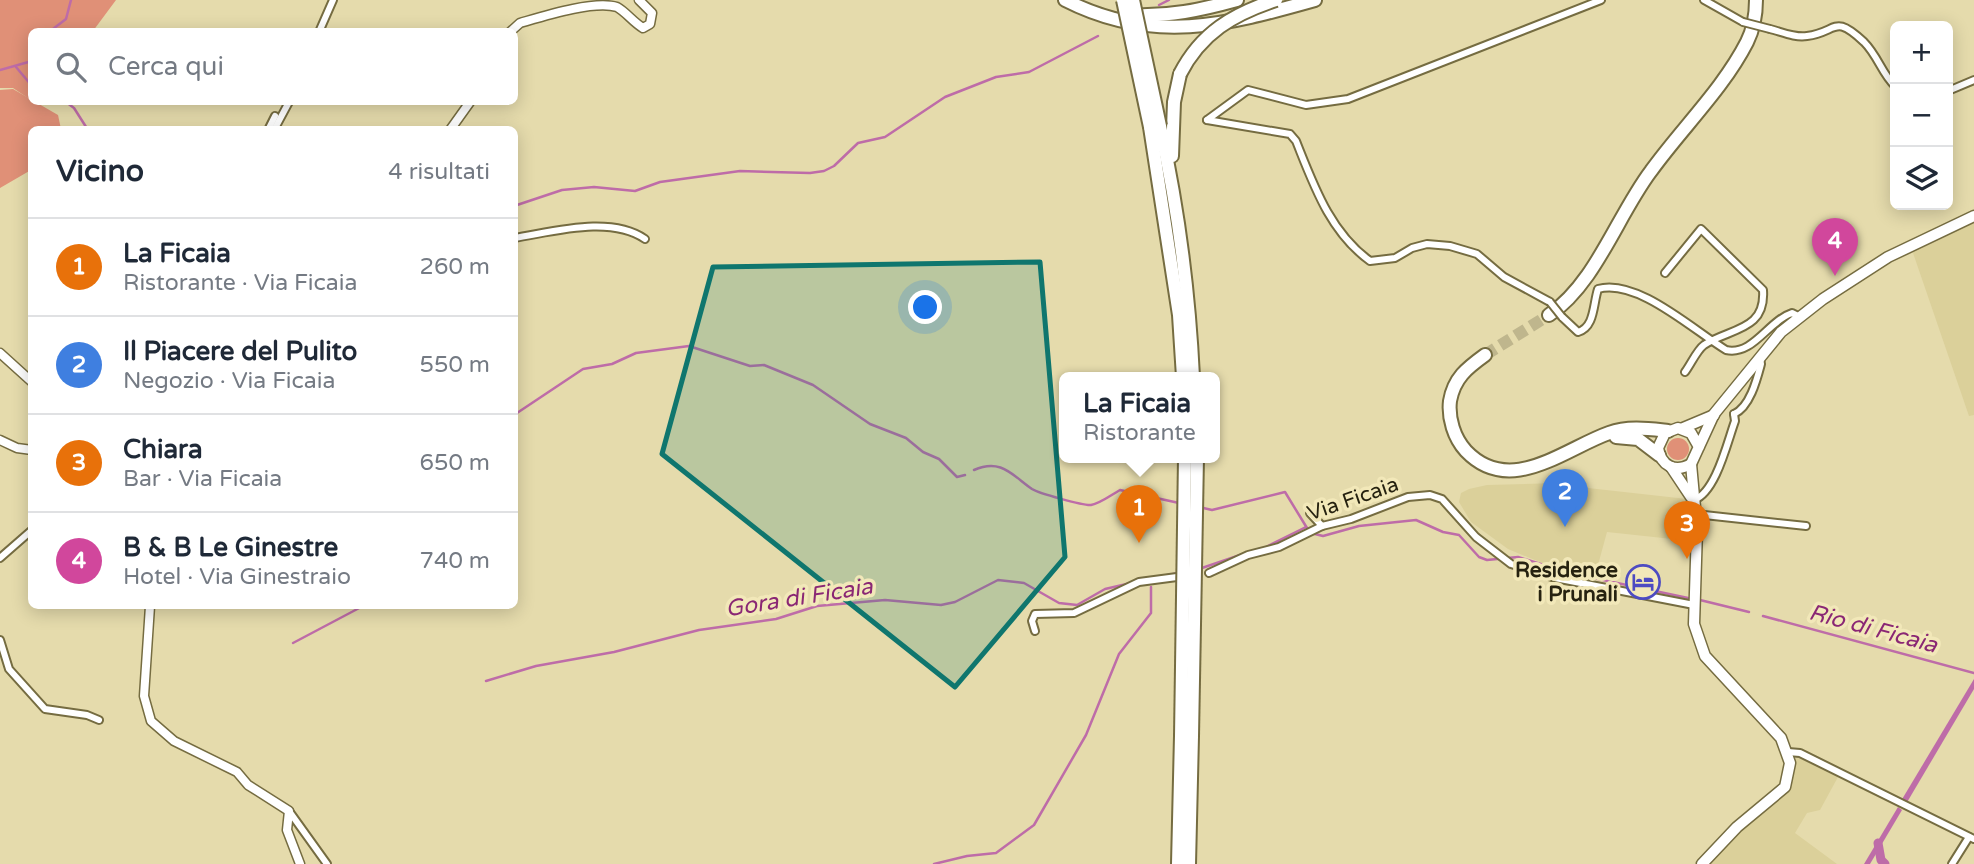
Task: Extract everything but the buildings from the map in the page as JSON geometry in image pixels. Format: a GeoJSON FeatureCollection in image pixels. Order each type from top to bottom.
{"type":"FeatureCollection","features":[{"type":"Feature","properties":{"kind":"highway"},"geometry":{"type":"LineString","coordinates":[[1065,0],[1115,19],[1154,26],[1194,28],[1248,19],[1312,1]]}},
{"type":"Feature","properties":{"kind":"highway"},"geometry":{"type":"LineString","coordinates":[[1123,0],[1155,127],[1172,181]]}},
{"type":"Feature","properties":{"kind":"highway"},"geometry":{"type":"LineString","coordinates":[[1133,0],[1190,316],[1193,372]]}},
{"type":"Feature","properties":{"kind":"highway"},"geometry":{"type":"LineString","coordinates":[[1098,12],[1158,16],[1195,12],[1237,0]]}},
{"type":"Feature","properties":{"kind":"highway"},"geometry":{"type":"LineString","coordinates":[[1183,372],[1172,223],[1174,102],[1180,74],[1189,55],[1227,19],[1276,0]]}},
{"type":"Feature","properties":{"kind":"highway"},"geometry":{"type":"LineString","coordinates":[[1554,311],[1561,307],[1584,279],[1650,172],[1739,56],[1752,28],[1756,0]]}},
{"type":"Feature","properties":{"kind":"highway"},"geometry":{"type":"LineString","coordinates":[[1485,355],[1458,378],[1450,406],[1452,425],[1459,442],[1474,458],[1500,470],[1528,469],[1621,430],[1668,431]]}},
{"type":"Feature","properties":{"kind":"highway"},"geometry":{"type":"LineString","coordinates":[[1598,438],[1638,439],[1659,455]]}},
{"type":"Feature","properties":{"kind":"highway"},"geometry":{"type":"LineString","coordinates":[[1185,463],[1189,864]]}},
{"type":"Feature","properties":{"kind":"highway"},"geometry":{"type":"LineString","coordinates":[[1178,864],[1197,463]]}},
{"type":"Feature","properties":{"kind":"main road"},"geometry":{"type":"LineString","coordinates":[[1702,864],[1737,827],[1785,787],[1789,778],[1788,752],[1772,727],[1705,656],[1695,632],[1695,514],[1691,464],[1717,410],[1760,356],[1800,317],[1888,257],[1974,216]]}},
{"type":"Feature","properties":{"kind":"main road"},"geometry":{"type":"LineString","coordinates":[[1692,499],[1671,467],[1659,455],[1659,441],[1668,431],[1682,428],[1717,410]]}},
{"type":"Feature","properties":{"kind":"main road"},"geometry":{"type":"LineString","coordinates":[[1682,428],[1694,435],[1699,447]]}},
{"type":"Feature","properties":{"kind":"main road"},"geometry":{"type":"LineString","coordinates":[[1671,467],[1680,468],[1691,464]]}},
{"type":"Feature","properties":{"kind":"street"},"geometry":{"type":"LineString","coordinates":[[320,28],[333,0]]}},
{"type":"Feature","properties":{"kind":"street"},"geometry":{"type":"LineString","coordinates":[[514,28],[520,23],[597,3],[617,8],[630,21],[643,28],[650,24],[652,13],[639,0]]}},
{"type":"Feature","properties":{"kind":"street"},"geometry":{"type":"LineString","coordinates":[[1601,0],[1348,99],[1306,105],[1248,90],[1207,120],[1290,134],[1296,141],[1319,201],[1340,230],[1370,261],[1380,263],[1427,244],[1450,246],[1477,254],[1504,277],[1554,311],[1577,332],[1584,330],[1591,320],[1598,289],[1624,287],[1678,318],[1712,342],[1734,352],[1747,348],[1779,317],[1791,313],[1800,317]]}},
{"type":"Feature","properties":{"kind":"street"},"geometry":{"type":"LineString","coordinates":[[1704,0],[1743,22],[1798,37],[1810,36],[1836,24],[1843,25],[1865,43],[1893,84]]}},
{"type":"Feature","properties":{"kind":"street"},"geometry":{"type":"LineString","coordinates":[[1953,89],[1974,80]]}},
{"type":"Feature","properties":{"kind":"street"},"geometry":{"type":"LineString","coordinates":[[276,126],[287,105]]}},
{"type":"Feature","properties":{"kind":"street"},"geometry":{"type":"LineString","coordinates":[[453,126],[468,105]]}},
{"type":"Feature","properties":{"kind":"street"},"geometry":{"type":"LineString","coordinates":[[270,126],[275,116]]}},
{"type":"Feature","properties":{"kind":"street"},"geometry":{"type":"LineString","coordinates":[[518,237],[586,226],[612,229],[645,239]]}},
{"type":"Feature","properties":{"kind":"street"},"geometry":{"type":"LineString","coordinates":[[1665,273],[1701,229],[1763,290],[1764,306],[1751,322],[1702,346],[1685,372]]}},
{"type":"Feature","properties":{"kind":"street"},"geometry":{"type":"LineString","coordinates":[[0,352],[28,378]]}},
{"type":"Feature","properties":{"kind":"street"},"geometry":{"type":"LineString","coordinates":[[1717,410],[1734,414],[1740,411],[1762,364],[1760,356]]}},
{"type":"Feature","properties":{"kind":"street"},"geometry":{"type":"LineString","coordinates":[[1692,499],[1704,496],[1710,486],[1735,421],[1734,414]]}},
{"type":"Feature","properties":{"kind":"street"},"geometry":{"type":"LineString","coordinates":[[0,440],[17,448],[28,449]]}},
{"type":"Feature","properties":{"kind":"street","name":"Via Ficaia"},"geometry":{"type":"LineString","coordinates":[[1209,573],[1248,555],[1279,547],[1322,526],[1351,519],[1408,497],[1430,495],[1442,499],[1476,537],[1507,561],[1555,578],[1694,605]]}},
{"type":"Feature","properties":{"kind":"street"},"geometry":{"type":"LineString","coordinates":[[1310,513],[1322,526]]}},
{"type":"Feature","properties":{"kind":"street"},"geometry":{"type":"LineString","coordinates":[[1695,514],[1806,526]]}},
{"type":"Feature","properties":{"kind":"street"},"geometry":{"type":"LineString","coordinates":[[0,558],[28,534]]}},
{"type":"Feature","properties":{"kind":"street"},"geometry":{"type":"LineString","coordinates":[[1035,631],[1032,621],[1035,614],[1041,611],[1074,613],[1139,582],[1177,577]]}},
{"type":"Feature","properties":{"kind":"street"},"geometry":{"type":"LineString","coordinates":[[150,609],[144,696],[151,721],[174,741],[237,772],[248,785],[289,811],[327,864]]}},
{"type":"Feature","properties":{"kind":"street"},"geometry":{"type":"LineString","coordinates":[[0,640],[9,669],[46,709],[87,715],[99,720]]}},
{"type":"Feature","properties":{"kind":"street"},"geometry":{"type":"LineString","coordinates":[[1788,752],[1800,753],[1971,838],[1952,864]]}},
{"type":"Feature","properties":{"kind":"street"},"geometry":{"type":"LineString","coordinates":[[289,811],[287,830],[300,864]]}},
{"type":"Feature","properties":{"kind":"highlighted area"},"geometry":{"type":"Polygon","coordinates":[[[1040,262],[1065,557],[955,687],[662,454],[713,267],[1040,262]]]}},
{"type":"Feature","properties":{"kind":"shaded area"},"geometry":{"type":"Polygon","coordinates":[[[0,0],[116,0],[95,28],[28,28],[28,98],[13,88],[0,88],[0,0]]]}},
{"type":"Feature","properties":{"kind":"shaded area"},"geometry":{"type":"Polygon","coordinates":[[[13,89],[28,98],[28,105],[41,105],[58,115],[60,126],[28,126],[28,172],[0,188],[0,90],[13,89]]]}},
{"type":"Feature","properties":{"kind":"shaded area"},"geometry":{"type":"Polygon","coordinates":[[[1974,220],[1974,415],[1969,416],[1912,250],[1974,220]]]}},
{"type":"Feature","properties":{"kind":"shaded area"},"geometry":{"type":"Polygon","coordinates":[[[1678,438],[1686,441],[1689,449],[1686,457],[1678,460],[1670,457],[1667,449],[1670,441],[1678,438]]]}},
{"type":"Feature","properties":{"kind":"shaded area"},"geometry":{"type":"Polygon","coordinates":[[[1565,477],[1588,488],[1687,499],[1691,541],[1607,532],[1595,576],[1547,565],[1508,549],[1471,522],[1459,502],[1461,493],[1469,489],[1487,485],[1557,483],[1565,477]]]}},
{"type":"Feature","properties":{"kind":"shaded area"},"geometry":{"type":"Polygon","coordinates":[[[1974,679],[1974,689],[1906,804],[1901,801],[1974,679]]]}},
{"type":"Feature","properties":{"kind":"shaded area"},"geometry":{"type":"Polygon","coordinates":[[[1796,756],[1838,777],[1820,810],[1807,813],[1795,833],[1837,864],[1705,864],[1788,788],[1796,756]]]}},
{"type":"Feature","properties":{"kind":"shaded area"},"geometry":{"type":"Polygon","coordinates":[[[1898,807],[1902,810],[1870,864],[1864,864],[1898,807]]]}},
{"type":"Feature","properties":{"kind":"waterway"},"geometry":{"type":"LineString","coordinates":[[54,28],[66,19],[71,0]]}},
{"type":"Feature","properties":{"kind":"waterway"},"geometry":{"type":"LineString","coordinates":[[1159,5],[1169,0]]}},
{"type":"Feature","properties":{"kind":"waterway"},"geometry":{"type":"LineString","coordinates":[[518,205],[562,190],[594,187],[635,191],[660,182],[740,171],[824,171],[834,166],[858,143],[885,137],[945,97],[996,77],[1029,72],[1098,36]]}},
{"type":"Feature","properties":{"kind":"waterway"},"geometry":{"type":"LineString","coordinates":[[0,70],[28,62]]}},
{"type":"Feature","properties":{"kind":"waterway"},"geometry":{"type":"LineString","coordinates":[[16,67],[28,81]]}},
{"type":"Feature","properties":{"kind":"waterway"},"geometry":{"type":"LineString","coordinates":[[70,105],[85,126]]}},
{"type":"Feature","properties":{"kind":"waterway"},"geometry":{"type":"LineString","coordinates":[[518,412],[583,369],[612,364],[636,353],[689,346],[750,366],[764,365],[813,385],[870,424],[906,438],[923,452],[939,459],[957,477],[965,475]]}},
{"type":"Feature","properties":{"kind":"waterway"},"geometry":{"type":"LineString","coordinates":[[974,470],[999,467],[1036,491],[1087,505],[1098,503],[1120,490],[1179,503]]}},
{"type":"Feature","properties":{"kind":"waterway"},"geometry":{"type":"LineString","coordinates":[[1199,507],[1212,510],[1285,492],[1307,528]]}},
{"type":"Feature","properties":{"kind":"waterway","name":"Rio di Ficaia"},"geometry":{"type":"LineString","coordinates":[[1311,533],[1323,536],[1359,526],[1416,520],[1443,532],[1459,535],[1479,557],[1487,560],[1518,557],[1570,573],[1688,598]]}},
{"type":"Feature","properties":{"kind":"waterway","name":"Gora di Ficaia"},"geometry":{"type":"LineString","coordinates":[[1266,547],[1306,527]]}},
{"type":"Feature","properties":{"kind":"waterway","name":"Gora di Ficaia"},"geometry":{"type":"LineString","coordinates":[[1199,569],[1246,553]]}},
{"type":"Feature","properties":{"kind":"waterway","name":"Gora di Ficaia"},"geometry":{"type":"LineString","coordinates":[[1162,576],[1179,573]]}},
{"type":"Feature","properties":{"kind":"waterway","name":"Gora di Ficaia"},"geometry":{"type":"LineString","coordinates":[[486,681],[536,666],[614,652],[699,630],[776,619],[817,606],[885,600],[941,605],[955,602],[998,580],[1024,583],[1059,603],[1077,605],[1105,589],[1131,583]]}},
{"type":"Feature","properties":{"kind":"waterway"},"geometry":{"type":"LineString","coordinates":[[934,864],[967,856],[996,853],[1034,825],[1086,735],[1119,654],[1151,613],[1151,587]]}},
{"type":"Feature","properties":{"kind":"waterway","name":"Rio di Ficaia"},"geometry":{"type":"LineString","coordinates":[[1700,600],[1749,612]]}},
{"type":"Feature","properties":{"kind":"waterway"},"geometry":{"type":"LineString","coordinates":[[293,643],[357,609]]}},
{"type":"Feature","properties":{"kind":"waterway","name":"Rio di Ficaia"},"geometry":{"type":"LineString","coordinates":[[1763,616],[1974,673]]}},
{"type":"Feature","properties":{"kind":"waterway"},"geometry":{"type":"LineString","coordinates":[[1878,843],[1881,860],[1885,864]]}},
{"type":"Feature","properties":{"kind":"tunnel"},"geometry":{"type":"LineString","coordinates":[[1485,355],[1549,315]]}},
{"type":"Feature","properties":{"kind":"place","name":"B & B Le Ginestre"},"geometry":{"type":"Point","coordinates":[1835,276]}},
{"type":"Feature","properties":{"kind":"place","name":"Il Piacere del Pulito"},"geometry":{"type":"Point","coordinates":[1565,527]}},
{"type":"Feature","properties":{"kind":"place","name":"La Ficaia"},"geometry":{"type":"Point","coordinates":[1139,543]}},
{"type":"Feature","properties":{"kind":"place","name":"Chiara"},"geometry":{"type":"Point","coordinates":[1687,559]}},
{"type":"Feature","properties":{"kind":"place","name":"Residence i Prunali"},"geometry":{"type":"Point","coordinates":[1643,582]}}]}
